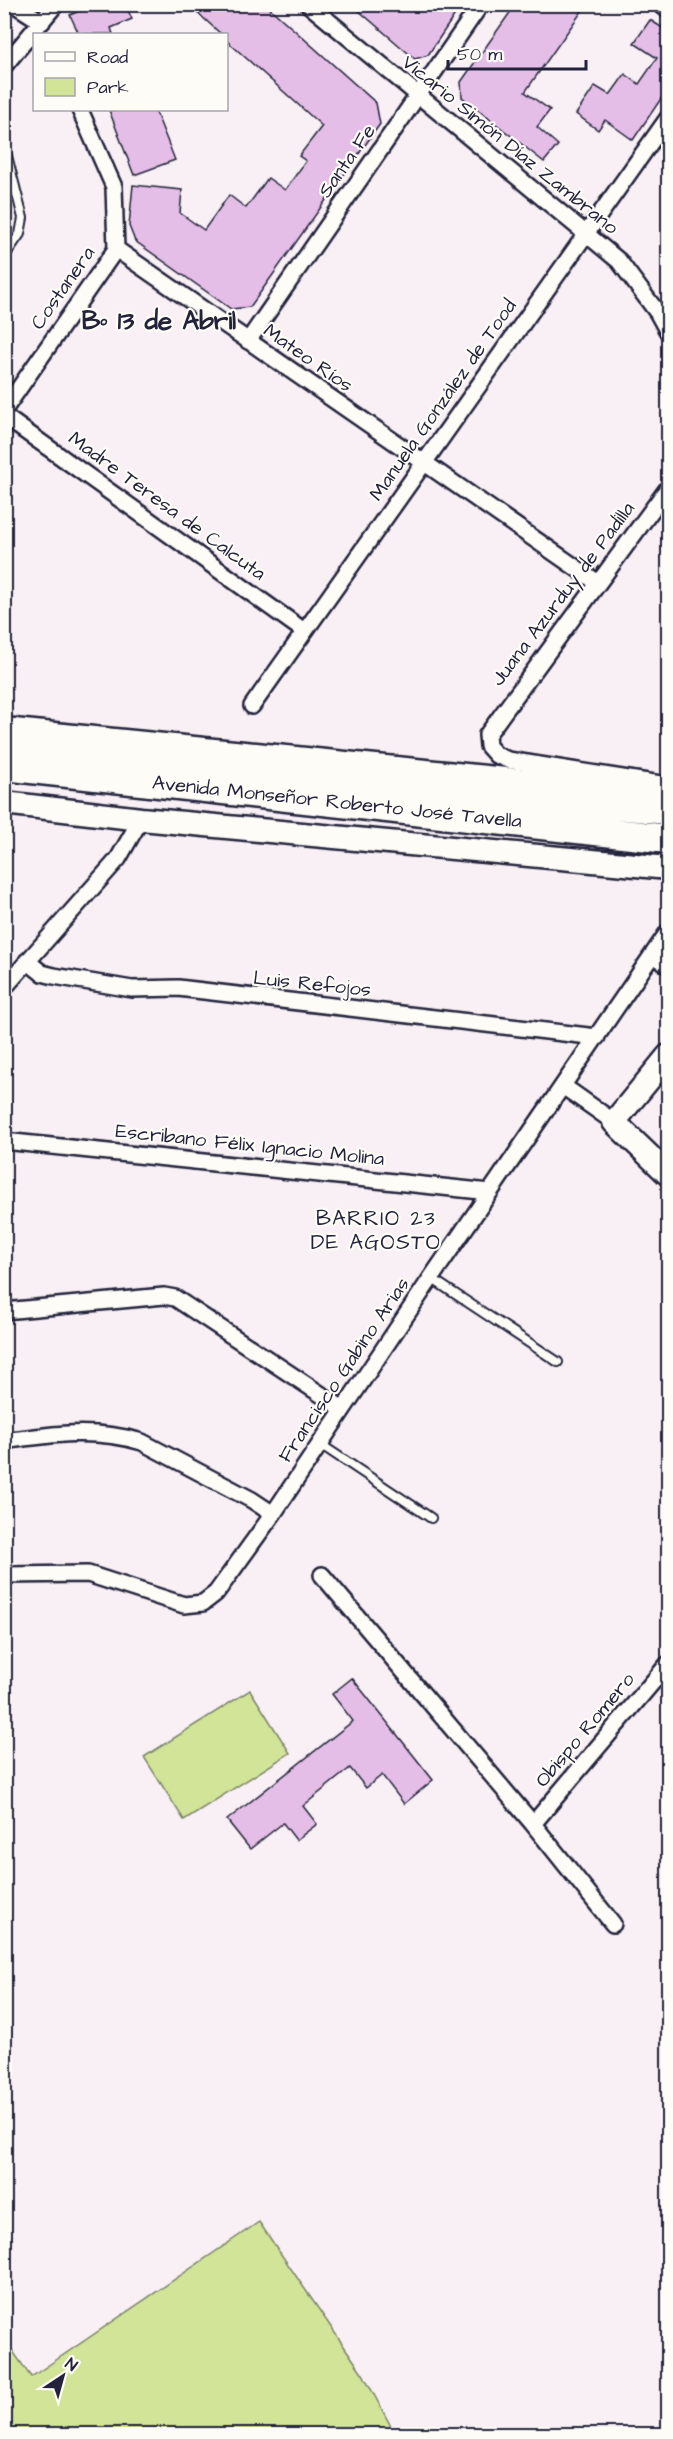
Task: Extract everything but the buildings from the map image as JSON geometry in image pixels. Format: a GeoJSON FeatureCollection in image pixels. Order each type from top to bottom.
{"type":"FeatureCollection","features":[{"type":"Feature","properties":{"kind":"highway","name":"Avenida Monseñor Roberto José Tavella"},"geometry":{"type":"LineString","coordinates":[[4,746],[669,810]]}},
{"type":"Feature","properties":{"kind":"highway","name":"Avenida Monseñor Roberto José Tavella"},"geometry":{"type":"LineString","coordinates":[[4,766],[669,839]]}},
{"type":"Feature","properties":{"kind":"street"},"geometry":{"type":"LineString","coordinates":[[14,4],[44,28],[56,4]]}},
{"type":"Feature","properties":{"kind":"street","name":"Vicario Simón Díaz Zambrano"},"geometry":{"type":"LineString","coordinates":[[308,4],[417,97],[619,261],[669,332]]}},
{"type":"Feature","properties":{"kind":"street","name":"Santa Fe"},"geometry":{"type":"LineString","coordinates":[[248,341],[482,4]]}},
{"type":"Feature","properties":{"kind":"street"},"geometry":{"type":"LineString","coordinates":[[660,4],[669,10]]}},
{"type":"Feature","properties":{"kind":"street"},"geometry":{"type":"LineString","coordinates":[[4,66],[33,38]]}},
{"type":"Feature","properties":{"kind":"street"},"geometry":{"type":"LineString","coordinates":[[80,111],[114,188],[116,249]]}},
{"type":"Feature","properties":{"kind":"street","name":"Manuela González de Tood"},"geometry":{"type":"LineString","coordinates":[[252,706],[669,118]]}},
{"type":"Feature","properties":{"kind":"street","name":"Mateo Ríos"},"geometry":{"type":"LineString","coordinates":[[116,249],[598,583]]}},
{"type":"Feature","properties":{"kind":"street","name":"Costanera"},"geometry":{"type":"LineString","coordinates":[[4,410],[116,249]]}},
{"type":"Feature","properties":{"kind":"street","name":"Madre Teresa de Calcuta"},"geometry":{"type":"LineString","coordinates":[[4,416],[304,631]]}},
{"type":"Feature","properties":{"kind":"street","name":"Juana Azurduy de Padilla"},"geometry":{"type":"LineString","coordinates":[[669,488],[492,725],[487,735],[488,746],[496,755],[508,760],[669,785]]}},
{"type":"Feature","properties":{"kind":"street"},"geometry":{"type":"LineString","coordinates":[[4,729],[669,795]]}},
{"type":"Feature","properties":{"kind":"street"},"geometry":{"type":"LineString","coordinates":[[4,803],[141,819],[669,868]]}},
{"type":"Feature","properties":{"kind":"street"},"geometry":{"type":"LineString","coordinates":[[5,987],[118,859],[141,819]]}},
{"type":"Feature","properties":{"kind":"street","name":"Francisco Gabino Arias"},"geometry":{"type":"LineString","coordinates":[[4,1575],[88,1574],[184,1605],[202,1603],[216,1593],[273,1514],[430,1278],[669,932]]}},
{"type":"Feature","properties":{"kind":"street"},"geometry":{"type":"LineString","coordinates":[[652,954],[669,966]]}},
{"type":"Feature","properties":{"kind":"street","name":"Luis Refojos"},"geometry":{"type":"LineString","coordinates":[[27,961],[42,973],[132,989],[178,988],[597,1037]]}},
{"type":"Feature","properties":{"kind":"street"},"geometry":{"type":"LineString","coordinates":[[614,1122],[669,1056]]}},
{"type":"Feature","properties":{"kind":"street"},"geometry":{"type":"LineString","coordinates":[[562,1086],[614,1122],[669,1174]]}},
{"type":"Feature","properties":{"kind":"street","name":"Escribano Félix Ignacio Molina"},"geometry":{"type":"LineString","coordinates":[[4,1142],[490,1192]]}},
{"type":"Feature","properties":{"kind":"street"},"geometry":{"type":"LineString","coordinates":[[4,1311],[164,1296],[175,1298],[343,1409]]}},
{"type":"Feature","properties":{"kind":"street"},"geometry":{"type":"LineString","coordinates":[[4,1441],[64,1433],[94,1432],[124,1436],[142,1442],[252,1500],[273,1514]]}},
{"type":"Feature","properties":{"kind":"street"},"geometry":{"type":"LineString","coordinates":[[322,1575],[533,1824],[614,1924]]}},
{"type":"Feature","properties":{"kind":"street","name":"Obispo Romero"},"geometry":{"type":"LineString","coordinates":[[533,1824],[669,1664]]}},
{"type":"Feature","properties":{"kind":"lane"},"geometry":{"type":"LineString","coordinates":[[4,144],[23,218],[20,234],[4,257]]}},
{"type":"Feature","properties":{"kind":"lane"},"geometry":{"type":"LineString","coordinates":[[430,1278],[558,1362]]}},
{"type":"Feature","properties":{"kind":"lane"},"geometry":{"type":"LineString","coordinates":[[320,1444],[431,1518]]}},
{"type":"Feature","properties":{"kind":"green space"},"geometry":{"type":"Polygon","coordinates":[[[250,1690],[290,1753],[184,1820],[144,1757],[250,1690]]]}},
{"type":"Feature","properties":{"kind":"green space"},"geometry":{"type":"Polygon","coordinates":[[[259,2222],[363,2374],[395,2434],[5,2434],[5,2340],[31,2377],[259,2222]]]}},
{"type":"Feature","properties":{"kind":"district","name":"Bº 13 de Abril"},"geometry":{"type":"Point","coordinates":[159,321]}},
{"type":"Feature","properties":{"kind":"district","name":"BARRIO 23 DE AGOSTO"},"geometry":{"type":"Point","coordinates":[376,1230]}}]}
